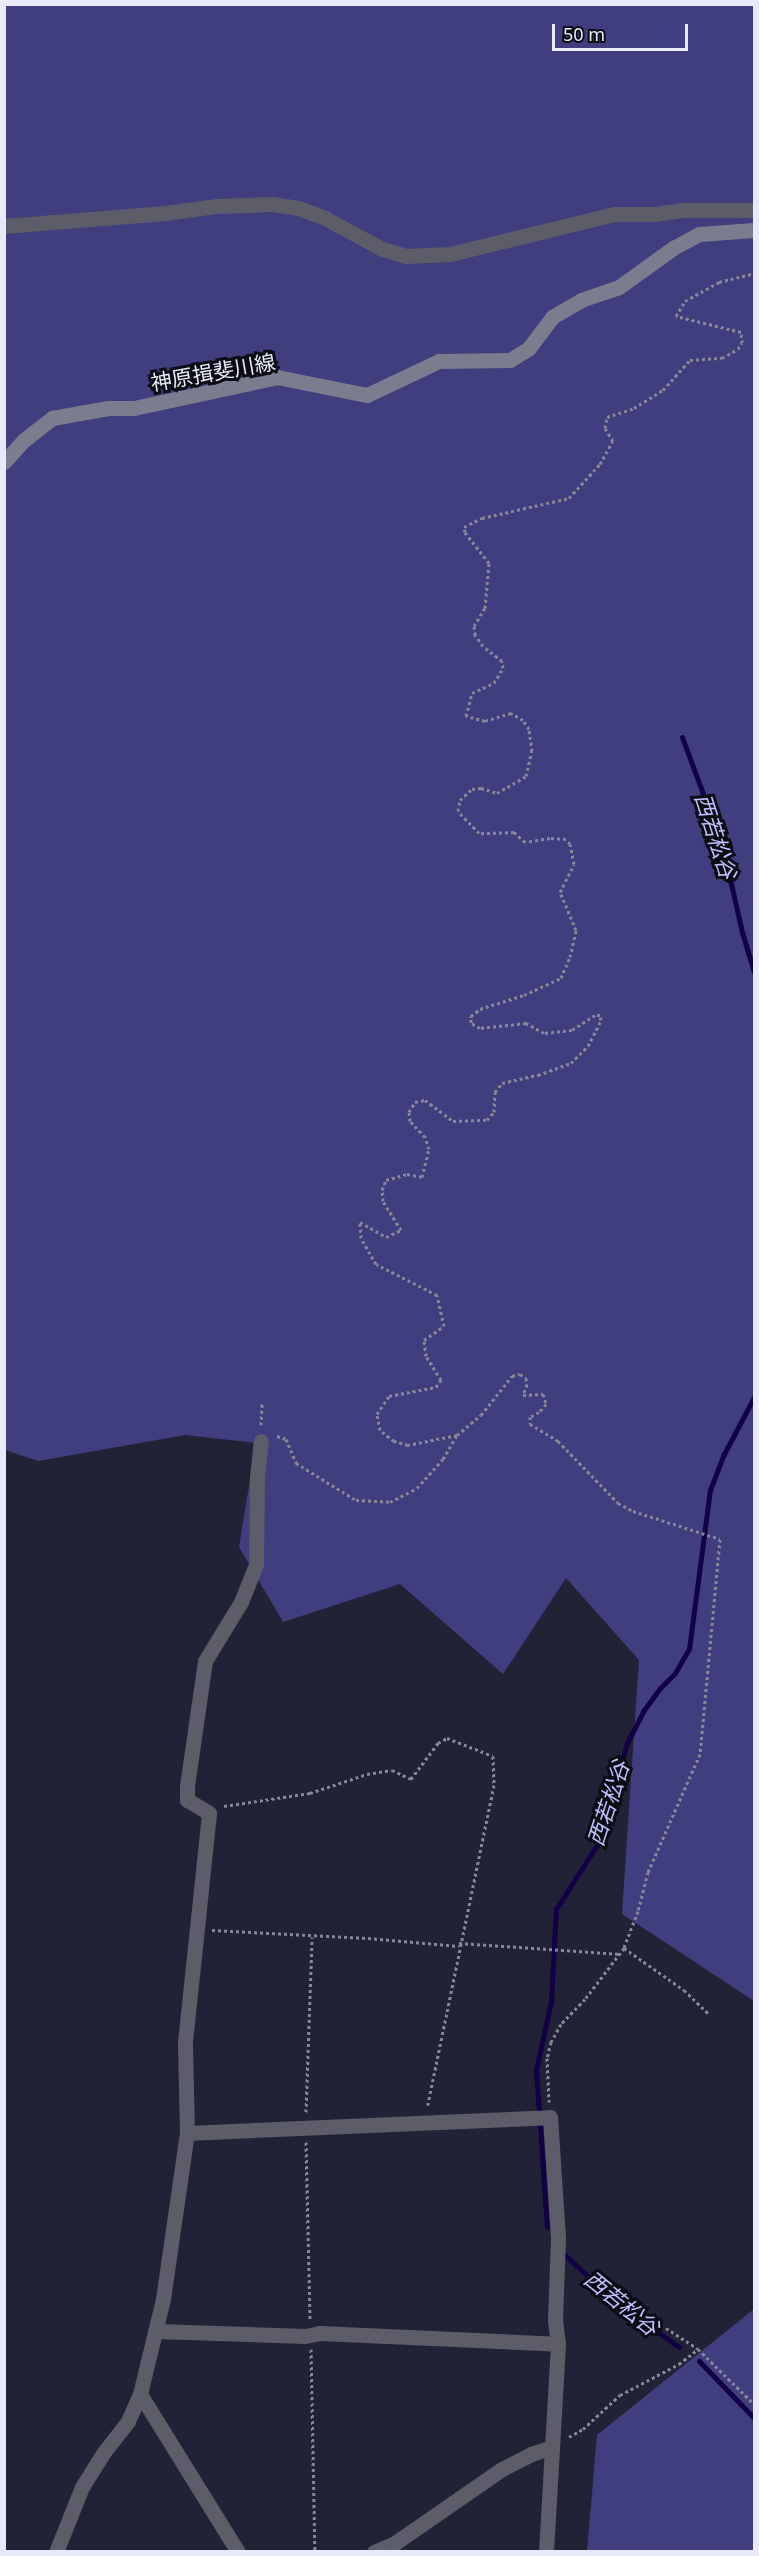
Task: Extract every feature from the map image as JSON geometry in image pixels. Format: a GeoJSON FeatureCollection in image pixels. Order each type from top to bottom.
{"type":"FeatureCollection","features":[{"type":"Feature","properties":{"kind":"main road","name":"神原揖斐川線"},"geometry":{"type":"LineString","coordinates":[[4,462],[24,440],[52,418],[108,408],[134,408],[277,377],[368,395],[439,361],[510,360],[529,348],[552,317],[581,300],[619,287],[673,248],[699,234],[754,230]]}},
{"type":"Feature","properties":{"kind":"street"},"geometry":{"type":"LineString","coordinates":[[4,226],[165,213],[216,206],[273,204],[298,208],[325,218],[382,249],[406,256],[450,254],[614,214],[654,214],[683,210],[754,210]]}},
{"type":"Feature","properties":{"kind":"street"},"geometry":{"type":"LineString","coordinates":[[56,2552],[82,2487],[104,2452],[128,2421],[140,2394],[164,2299],[187,2133],[186,2042],[209,1813],[187,1800],[202,1674],[213,1646],[245,1594],[256,1565],[257,1477],[261,1441]]}},
{"type":"Feature","properties":{"kind":"street"},"geometry":{"type":"LineString","coordinates":[[187,2133],[550,2117],[557,2202],[555,2320],[558,2344],[546,2552]]}},
{"type":"Feature","properties":{"kind":"street"},"geometry":{"type":"LineString","coordinates":[[156,2331],[311,2335],[320,2333],[558,2344]]}},
{"type":"Feature","properties":{"kind":"street"},"geometry":{"type":"LineString","coordinates":[[140,2394],[238,2552]]}},
{"type":"Feature","properties":{"kind":"street"},"geometry":{"type":"LineString","coordinates":[[374,2552],[394,2543],[502,2469],[531,2454],[552,2447]]}},
{"type":"Feature","properties":{"kind":"path"},"geometry":{"type":"LineString","coordinates":[[457,1435],[408,1445],[394,1441],[380,1430],[377,1414],[389,1396],[436,1386],[441,1380],[426,1356],[424,1340],[444,1326],[437,1296],[376,1264],[361,1238],[360,1222],[386,1237],[401,1230],[383,1201],[382,1190],[386,1180],[407,1174],[422,1177],[429,1149],[424,1137],[410,1121],[409,1112],[415,1102],[425,1100],[453,1121],[488,1120],[494,1112],[495,1092],[502,1083],[538,1075],[572,1063],[588,1046],[601,1020],[600,1015],[595,1015],[572,1030],[544,1033],[526,1023],[480,1028],[471,1023],[471,1016],[480,1009],[524,995],[561,978],[570,957],[576,930],[560,892],[574,864],[570,844],[566,839],[550,838],[525,842],[514,832],[479,833],[458,811],[460,800],[472,789],[481,788],[497,793],[526,776],[532,751],[529,729],[523,720],[511,713],[485,721],[466,716],[472,693],[494,683],[503,668],[502,661],[483,646],[475,635],[474,627],[485,608],[489,563],[465,532],[464,527],[482,518],[569,498],[600,464],[613,441],[605,428],[607,417],[634,408],[663,390],[690,360],[722,358],[738,349],[742,343],[741,332],[676,316],[685,301],[719,282],[754,273]]}},
{"type":"Feature","properties":{"kind":"path"},"geometry":{"type":"LineString","coordinates":[[261,1441],[269,1436],[286,1439],[296,1463],[356,1500],[374,1503],[390,1502],[417,1488],[443,1459],[457,1435],[481,1415],[512,1376],[520,1374],[526,1378],[527,1384],[523,1395],[543,1394],[546,1404],[530,1417],[530,1424],[558,1441],[618,1503],[633,1511],[720,1539],[700,1754],[648,1872],[638,1911],[621,1954],[561,2024],[551,2042],[547,2058],[550,2117]]}},
{"type":"Feature","properties":{"kind":"path"},"geometry":{"type":"LineString","coordinates":[[261,1441],[262,1403]]}},
{"type":"Feature","properties":{"kind":"path"},"geometry":{"type":"LineString","coordinates":[[209,1813],[223,1807],[310,1793],[367,1774],[392,1770],[411,1779],[438,1743],[447,1738],[493,1756],[494,1785],[459,1944],[425,2121]]}},
{"type":"Feature","properties":{"kind":"path"},"geometry":{"type":"LineString","coordinates":[[198,1930],[621,1954]]}},
{"type":"Feature","properties":{"kind":"path"},"geometry":{"type":"LineString","coordinates":[[312,1937],[306,2127],[315,2552]]}},
{"type":"Feature","properties":{"kind":"path"},"geometry":{"type":"LineString","coordinates":[[624,1948],[684,1990],[710,2015]]}},
{"type":"Feature","properties":{"kind":"path"},"geometry":{"type":"LineString","coordinates":[[666,2328],[698,2349],[754,2404]]}},
{"type":"Feature","properties":{"kind":"path"},"geometry":{"type":"LineString","coordinates":[[552,2447],[583,2429],[620,2395],[679,2364],[698,2349]]}},
{"type":"Feature","properties":{"kind":"shaded area"},"geometry":{"type":"Polygon","coordinates":[[[5,5],[754,5],[754,2001],[622,1914],[639,1660],[566,1578],[503,1674],[400,1584],[283,1622],[239,1547],[256,1443],[185,1435],[38,1461],[5,1450],[5,5]]]}},
{"type":"Feature","properties":{"kind":"shaded area"},"geometry":{"type":"Polygon","coordinates":[[[754,2309],[754,2551],[587,2551],[597,2435],[754,2309]]]}},
{"type":"Feature","properties":{"kind":"waterway","name":"西若松谷"},"geometry":{"type":"LineString","coordinates":[[682,737],[723,848],[742,932],[754,972]]}},
{"type":"Feature","properties":{"kind":"waterway","name":"西若松谷"},"geometry":{"type":"LineString","coordinates":[[547,2227],[536,2070],[551,2001],[556,1909],[597,1845],[627,1743],[644,1710],[660,1688],[675,1673],[689,1649],[710,1490],[724,1454],[754,1397]]}},
{"type":"Feature","properties":{"kind":"waterway","name":"西若松谷"},"geometry":{"type":"LineString","coordinates":[[566,2256],[619,2305],[679,2347]]}},
{"type":"Feature","properties":{"kind":"waterway","name":"西若松谷"},"geometry":{"type":"LineString","coordinates":[[699,2361],[754,2418]]}}]}
